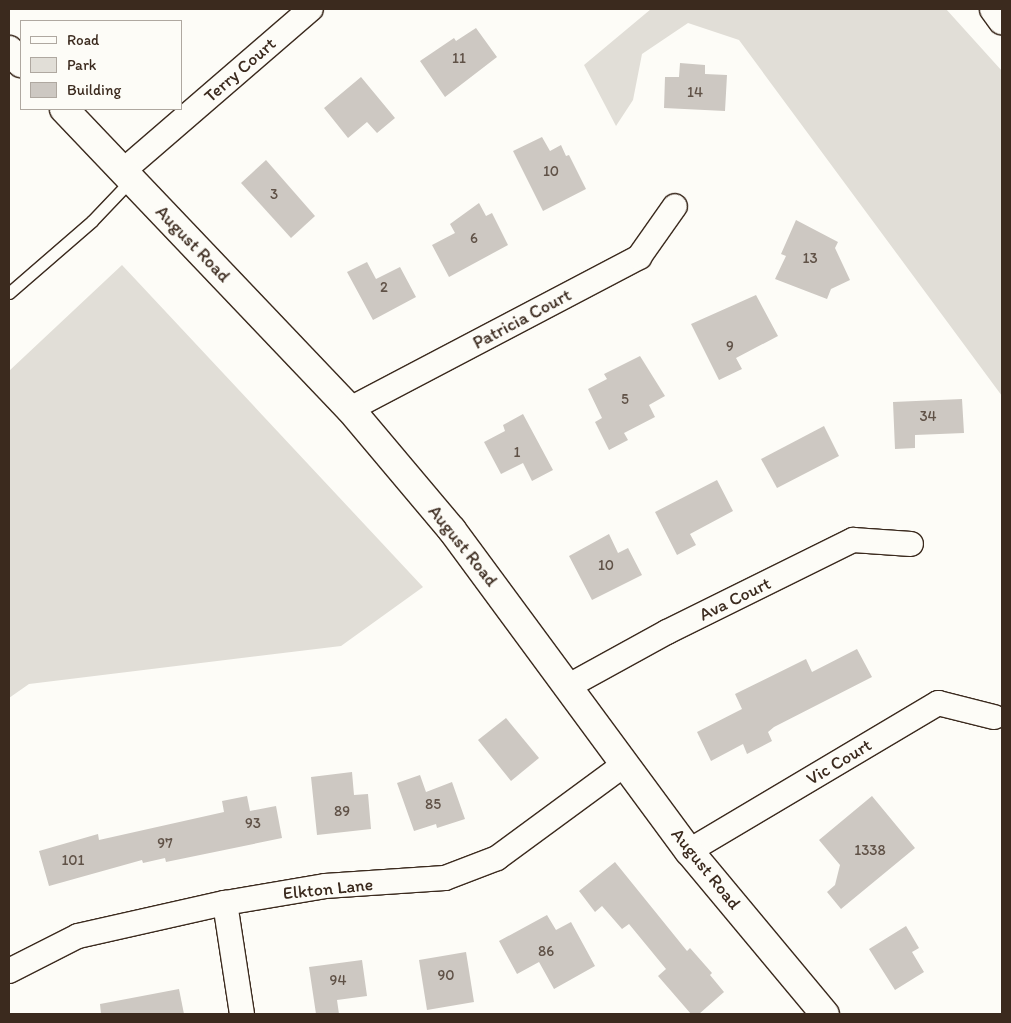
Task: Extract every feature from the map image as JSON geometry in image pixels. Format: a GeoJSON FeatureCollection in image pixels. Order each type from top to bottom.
{"type":"FeatureCollection","features":[{"type":"Feature","properties":{"kind":"main road"},"geometry":{"type":"LineString","coordinates":[[994,9],[1002,20]]}},
{"type":"Feature","properties":{"kind":"main road"},"geometry":{"type":"LineString","coordinates":[[9,50],[20,62]]}},
{"type":"Feature","properties":{"kind":"main road","name":"August Road"},"geometry":{"type":"LineString","coordinates":[[65,110],[350,409],[458,538],[690,850],[825,1014]]}},
{"type":"Feature","properties":{"kind":"street","name":"Terry Court"},"geometry":{"type":"LineString","coordinates":[[127,176],[311,9]]}},
{"type":"Feature","properties":{"kind":"street","name":"Patricia Court"},"geometry":{"type":"LineString","coordinates":[[350,409],[638,257],[675,206]]}},
{"type":"Feature","properties":{"kind":"street","name":"Ava Court"},"geometry":{"type":"LineString","coordinates":[[568,687],[667,632],[853,540],[911,544]]}},
{"type":"Feature","properties":{"kind":"street","name":"Vic Court"},"geometry":{"type":"LineString","coordinates":[[690,850],[938,703],[994,717]]}},
{"type":"Feature","properties":{"kind":"street","name":"Elkton Lane"},"geometry":{"type":"LineString","coordinates":[[9,971],[78,936],[225,903],[325,886],[446,878],[497,858],[625,764]]}},
{"type":"Feature","properties":{"kind":"street"},"geometry":{"type":"LineString","coordinates":[[225,903],[242,1014]]}},
{"type":"Feature","properties":{"kind":"lane"},"geometry":{"type":"LineString","coordinates":[[9,293],[92,221],[127,176]]}},
{"type":"Feature","properties":{"kind":"green space"},"geometry":{"type":"Polygon","coordinates":[[[651,9],[946,9],[1002,71],[1002,396],[739,40],[688,23],[642,54],[633,100],[616,126],[584,65],[651,9]]]}},
{"type":"Feature","properties":{"kind":"green space"},"geometry":{"type":"Polygon","coordinates":[[[122,265],[423,587],[341,646],[29,684],[9,698],[9,371],[122,265]]]}},
{"type":"Feature","properties":{"kind":"building"},"geometry":{"type":"Polygon","coordinates":[[[476,28],[497,57],[445,97],[420,61],[454,38],[456,41],[476,28]]]}},
{"type":"Feature","properties":{"kind":"building"},"geometry":{"type":"Polygon","coordinates":[[[680,63],[705,65],[705,74],[727,75],[725,111],[664,108],[665,77],[679,77],[680,63]]]}},
{"type":"Feature","properties":{"kind":"building"},"geometry":{"type":"Polygon","coordinates":[[[361,77],[395,118],[377,133],[367,122],[348,138],[324,108],[361,77]]]}},
{"type":"Feature","properties":{"kind":"building"},"geometry":{"type":"Polygon","coordinates":[[[542,137],[550,151],[561,145],[566,156],[569,155],[586,189],[543,211],[513,151],[542,137]]]}},
{"type":"Feature","properties":{"kind":"building"},"geometry":{"type":"Polygon","coordinates":[[[266,160],[315,216],[291,238],[241,183],[266,160]]]}},
{"type":"Feature","properties":{"kind":"building"},"geometry":{"type":"Polygon","coordinates":[[[479,203],[486,216],[492,213],[508,245],[449,277],[432,245],[455,233],[450,224],[479,203]]]}},
{"type":"Feature","properties":{"kind":"building"},"geometry":{"type":"Polygon","coordinates":[[[796,220],[838,242],[835,248],[850,280],[831,289],[827,299],[775,279],[786,256],[781,254],[796,220]]]}},
{"type":"Feature","properties":{"kind":"building"},"geometry":{"type":"Polygon","coordinates":[[[367,262],[376,279],[400,267],[416,297],[373,320],[347,272],[367,262]]]}},
{"type":"Feature","properties":{"kind":"building"},"geometry":{"type":"Polygon","coordinates":[[[756,295],[778,336],[736,358],[742,369],[719,380],[691,324],[756,295]]]}},
{"type":"Feature","properties":{"kind":"building"},"geometry":{"type":"Polygon","coordinates":[[[640,356],[665,396],[649,405],[655,417],[624,433],[628,440],[609,450],[595,422],[602,418],[588,389],[607,379],[604,374],[640,356]]]}},
{"type":"Feature","properties":{"kind":"building"},"geometry":{"type":"Polygon","coordinates":[[[962,399],[964,433],[915,435],[915,448],[895,449],[893,402],[962,399]]]}},
{"type":"Feature","properties":{"kind":"building"},"geometry":{"type":"Polygon","coordinates":[[[523,414],[553,470],[532,481],[523,463],[501,474],[484,442],[505,431],[503,425],[523,414]]]}},
{"type":"Feature","properties":{"kind":"building"},"geometry":{"type":"Polygon","coordinates":[[[824,426],[839,456],[777,488],[761,459],[824,426]]]}},
{"type":"Feature","properties":{"kind":"building"},"geometry":{"type":"Polygon","coordinates":[[[717,480],[733,511],[690,534],[696,545],[677,555],[655,512],[717,480]]]}},
{"type":"Feature","properties":{"kind":"building"},"geometry":{"type":"Polygon","coordinates":[[[609,534],[618,553],[628,548],[642,575],[592,600],[569,556],[609,534]]]}},
{"type":"Feature","properties":{"kind":"building"},"geometry":{"type":"Polygon","coordinates":[[[857,649],[872,677],[774,727],[768,732],[772,741],[747,754],[743,744],[711,761],[697,732],[742,709],[735,694],[806,659],[812,672],[857,649]]]}},
{"type":"Feature","properties":{"kind":"building"},"geometry":{"type":"Polygon","coordinates":[[[506,718],[539,758],[511,781],[478,740],[506,718]]]}},
{"type":"Feature","properties":{"kind":"building"},"geometry":{"type":"Polygon","coordinates":[[[352,772],[354,795],[368,794],[371,829],[317,835],[311,777],[352,772]]]}},
{"type":"Feature","properties":{"kind":"building"},"geometry":{"type":"Polygon","coordinates":[[[420,775],[426,792],[452,782],[465,819],[437,828],[436,824],[414,831],[397,783],[420,775]]]}},
{"type":"Feature","properties":{"kind":"building"},"geometry":{"type":"Polygon","coordinates":[[[247,796],[250,811],[276,806],[282,838],[166,862],[165,858],[143,863],[142,860],[49,886],[39,851],[98,834],[99,840],[224,812],[222,801],[247,796]]]}},
{"type":"Feature","properties":{"kind":"building"},"geometry":{"type":"Polygon","coordinates":[[[872,796],[915,848],[841,909],[827,892],[835,885],[840,865],[819,840],[872,796]]]}},
{"type":"Feature","properties":{"kind":"building"},"geometry":{"type":"Polygon","coordinates":[[[615,862],[687,951],[690,948],[712,973],[710,975],[724,992],[699,1014],[691,1014],[658,976],[666,969],[629,924],[622,929],[602,906],[595,912],[579,891],[615,862]]]}},
{"type":"Feature","properties":{"kind":"building"},"geometry":{"type":"Polygon","coordinates":[[[547,915],[556,930],[571,922],[595,966],[554,989],[539,962],[517,974],[499,941],[547,915]]]}},
{"type":"Feature","properties":{"kind":"building"},"geometry":{"type":"Polygon","coordinates":[[[906,926],[919,948],[912,952],[924,972],[895,990],[869,949],[906,926]]]}},
{"type":"Feature","properties":{"kind":"building"},"geometry":{"type":"Polygon","coordinates":[[[466,952],[474,1002],[427,1010],[419,960],[466,952]]]}},
{"type":"Feature","properties":{"kind":"building"},"geometry":{"type":"Polygon","coordinates":[[[362,960],[367,996],[337,1000],[339,1014],[316,1014],[309,967],[362,960]]]}},
{"type":"Feature","properties":{"kind":"building"},"geometry":{"type":"Polygon","coordinates":[[[179,989],[184,1014],[101,1014],[100,1004],[179,989]]]}}]}
